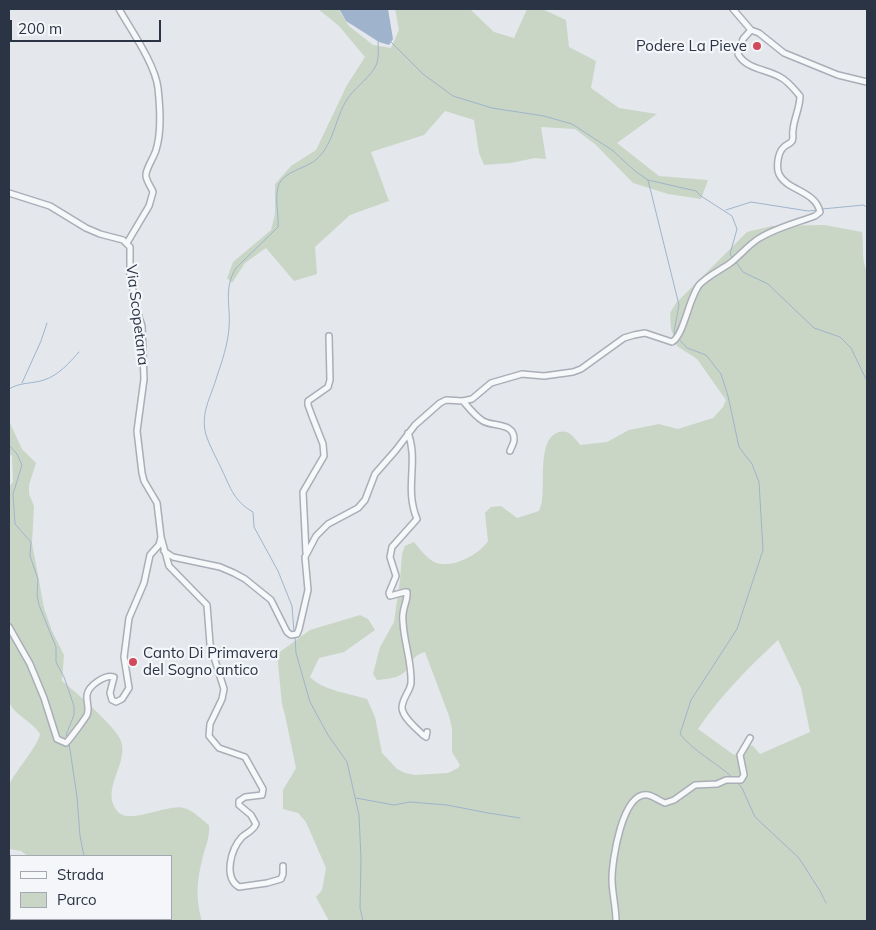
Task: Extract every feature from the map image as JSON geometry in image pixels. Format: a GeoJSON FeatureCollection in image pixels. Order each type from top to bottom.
{"type":"FeatureCollection","features":[{"type":"Feature","properties":{"kind":"street"},"geometry":{"type":"LineString","coordinates":[[119,9],[156,80],[159,97],[157,146],[154,159],[146,175],[153,192],[149,206],[127,243]]}},
{"type":"Feature","properties":{"kind":"street"},"geometry":{"type":"LineString","coordinates":[[733,9],[751,30],[759,33],[784,53],[838,74],[867,82]]}},
{"type":"Feature","properties":{"kind":"street"},"geometry":{"type":"LineString","coordinates":[[306,553],[316,536],[328,524],[358,508],[365,500],[375,474],[408,433],[440,403],[446,400],[463,401],[472,399],[484,387],[497,380],[522,374],[544,376],[573,372],[581,369],[624,338],[634,335],[645,333],[654,335],[667,342],[675,340],[699,284],[729,264],[757,240],[774,231],[815,216],[820,212],[815,200],[783,180],[779,174],[779,155],[782,148],[791,142],[793,138],[800,96],[782,78],[746,64],[741,59],[738,54],[742,40],[751,30]]}},
{"type":"Feature","properties":{"kind":"street","name":"Via Scopetana"},"geometry":{"type":"LineString","coordinates":[[9,193],[50,206],[86,228],[127,243],[130,247],[130,274],[142,326],[144,379],[137,431],[142,473],[144,481],[157,503],[161,537],[169,566],[207,605],[210,644],[224,689],[222,699],[210,724],[209,736],[219,748],[245,757],[263,789],[262,795],[245,797],[239,801],[239,805],[256,820],[256,824],[253,830],[243,837],[232,858],[230,873],[233,883],[239,887],[267,883],[280,878],[283,874],[283,866]]}},
{"type":"Feature","properties":{"kind":"street"},"geometry":{"type":"LineString","coordinates":[[164,551],[173,557],[220,567],[234,572],[262,591],[276,607],[284,628],[291,635],[297,634],[308,590],[304,565],[306,553],[303,492],[324,456],[323,444],[308,401],[328,387],[330,380],[329,336]]}},
{"type":"Feature","properties":{"kind":"street"},"geometry":{"type":"LineString","coordinates":[[463,401],[484,422],[506,426],[511,430],[514,439],[510,451]]}},
{"type":"Feature","properties":{"kind":"street"},"geometry":{"type":"LineString","coordinates":[[408,433],[413,446],[410,490],[412,507],[417,520],[392,547],[390,556],[396,576],[389,593],[390,596],[407,592],[408,596],[402,609],[402,621],[410,662],[411,681],[410,689],[404,699],[402,708],[404,715],[423,735],[426,737],[428,732]]}},
{"type":"Feature","properties":{"kind":"street"},"geometry":{"type":"LineString","coordinates":[[9,627],[30,664],[58,739],[66,743],[86,716],[89,690],[107,676],[114,677],[110,693],[112,700],[116,702],[122,700],[129,688],[124,657],[129,618],[144,583],[150,555],[159,545],[161,537]]}},
{"type":"Feature","properties":{"kind":"street"},"geometry":{"type":"LineString","coordinates":[[616,921],[612,868],[620,829],[630,804],[638,797],[647,795],[666,803],[674,800],[695,785],[718,784],[726,780],[742,780],[744,775],[740,754],[750,738]]}},
{"type":"Feature","properties":{"kind":"green space"},"geometry":{"type":"Polygon","coordinates":[[[318,9],[338,9],[349,26],[373,45],[391,48],[399,30],[395,9],[470,9],[494,32],[514,38],[527,9],[542,9],[566,20],[569,47],[596,61],[591,88],[619,108],[657,114],[617,143],[659,176],[708,180],[701,199],[668,194],[633,183],[596,145],[575,129],[541,127],[546,159],[535,158],[511,163],[484,165],[479,153],[474,120],[445,111],[424,135],[371,152],[389,201],[350,215],[315,247],[317,274],[294,281],[266,248],[245,263],[232,283],[227,278],[233,262],[271,230],[275,214],[275,184],[291,166],[316,150],[347,85],[365,57],[339,26],[318,9]]]}},
{"type":"Feature","properties":{"kind":"green space"},"geometry":{"type":"Polygon","coordinates":[[[824,225],[862,232],[863,257],[867,272],[867,921],[329,921],[316,897],[322,890],[326,868],[306,822],[298,813],[283,809],[283,790],[296,768],[282,704],[277,654],[310,630],[360,615],[368,619],[375,630],[344,652],[319,658],[310,677],[329,689],[367,699],[375,717],[382,753],[397,769],[415,775],[448,773],[458,768],[460,765],[452,752],[452,729],[449,716],[425,652],[413,659],[408,668],[399,676],[377,680],[373,674],[380,647],[394,622],[402,554],[405,546],[414,542],[424,554],[438,563],[445,564],[462,561],[477,552],[488,541],[485,513],[491,507],[501,506],[517,518],[539,511],[542,501],[543,462],[547,443],[552,436],[559,432],[569,433],[580,445],[607,442],[629,430],[659,424],[678,429],[713,418],[723,407],[726,400],[697,359],[677,346],[671,329],[670,313],[676,303],[747,232],[772,226],[824,225]],[[778,640],[736,682],[698,729],[734,755],[752,745],[760,754],[810,732],[801,688],[778,640]]]}},
{"type":"Feature","properties":{"kind":"green space"},"geometry":{"type":"Polygon","coordinates":[[[9,421],[22,449],[36,463],[29,485],[29,494],[34,506],[32,543],[44,608],[52,631],[64,655],[62,681],[104,719],[121,741],[121,759],[112,794],[113,803],[117,811],[123,815],[130,816],[168,808],[184,808],[209,825],[198,881],[198,904],[202,921],[59,921],[172,920],[172,855],[27,855],[21,851],[9,849],[8,804],[10,783],[40,734],[9,703],[9,487],[13,482],[12,456],[9,454],[9,421]]]}},
{"type":"Feature","properties":{"kind":"water"},"geometry":{"type":"Polygon","coordinates":[[[339,9],[388,9],[393,39],[389,45],[379,42],[346,21],[339,9]]]}},
{"type":"Feature","properties":{"kind":"waterway"},"geometry":{"type":"LineString","coordinates":[[294,632],[292,606],[278,571],[254,527],[253,512],[237,499],[228,483],[206,435],[204,419],[227,340],[229,328],[228,298],[232,276],[236,268],[278,227],[277,194],[279,184],[286,176],[313,162],[323,153],[346,101],[376,66],[378,39]]}},
{"type":"Feature","properties":{"kind":"waterway"},"geometry":{"type":"LineString","coordinates":[[391,42],[423,74],[453,96],[492,108],[544,116],[572,124],[612,150],[648,180],[679,305],[675,334]]}},
{"type":"Feature","properties":{"kind":"waterway"},"geometry":{"type":"LineString","coordinates":[[648,180],[696,191],[732,216],[737,229],[730,254],[733,259]]}},
{"type":"Feature","properties":{"kind":"waterway"},"geometry":{"type":"LineString","coordinates":[[726,210],[751,202],[808,211],[818,210]]}},
{"type":"Feature","properties":{"kind":"waterway"},"geometry":{"type":"LineString","coordinates":[[822,209],[864,205],[867,208]]}},
{"type":"Feature","properties":{"kind":"waterway"},"geometry":{"type":"LineString","coordinates":[[736,262],[743,272],[768,284],[814,328],[840,337],[851,348],[867,381]]}},
{"type":"Feature","properties":{"kind":"waterway"},"geometry":{"type":"LineString","coordinates":[[22,383],[47,323]]}},
{"type":"Feature","properties":{"kind":"waterway"},"geometry":{"type":"LineString","coordinates":[[679,339],[687,348],[706,355],[721,374],[728,396],[739,447],[752,464],[759,482],[763,550],[737,629],[691,700],[680,734],[692,746],[733,778]]}},
{"type":"Feature","properties":{"kind":"waterway"},"geometry":{"type":"LineString","coordinates":[[9,389],[17,385],[49,378],[63,368],[79,352]]}},
{"type":"Feature","properties":{"kind":"waterway"},"geometry":{"type":"LineString","coordinates":[[9,445],[17,454],[22,465],[13,494],[15,524],[31,542],[30,556],[38,579],[37,595],[39,605],[56,647],[56,662],[64,677],[74,706],[74,715],[66,735],[68,737]]}},
{"type":"Feature","properties":{"kind":"waterway"},"geometry":{"type":"LineString","coordinates":[[295,636],[296,653],[310,702],[328,735],[347,762],[359,815],[361,858],[360,908],[363,921]]}},
{"type":"Feature","properties":{"kind":"waterway"},"geometry":{"type":"LineString","coordinates":[[69,743],[84,855]]}},
{"type":"Feature","properties":{"kind":"waterway"},"geometry":{"type":"LineString","coordinates":[[736,781],[742,788],[755,817],[799,858],[826,903]]}},
{"type":"Feature","properties":{"kind":"waterway"},"geometry":{"type":"LineString","coordinates":[[356,798],[394,805],[410,802],[447,805],[520,818]]}},
{"type":"Feature","properties":{"kind":"place","name":"Podere La Pieve"},"geometry":{"type":"Point","coordinates":[757,46]}},
{"type":"Feature","properties":{"kind":"place","name":"Canto Di Primavera del Sogno antico"},"geometry":{"type":"Point","coordinates":[133,662]}}]}
